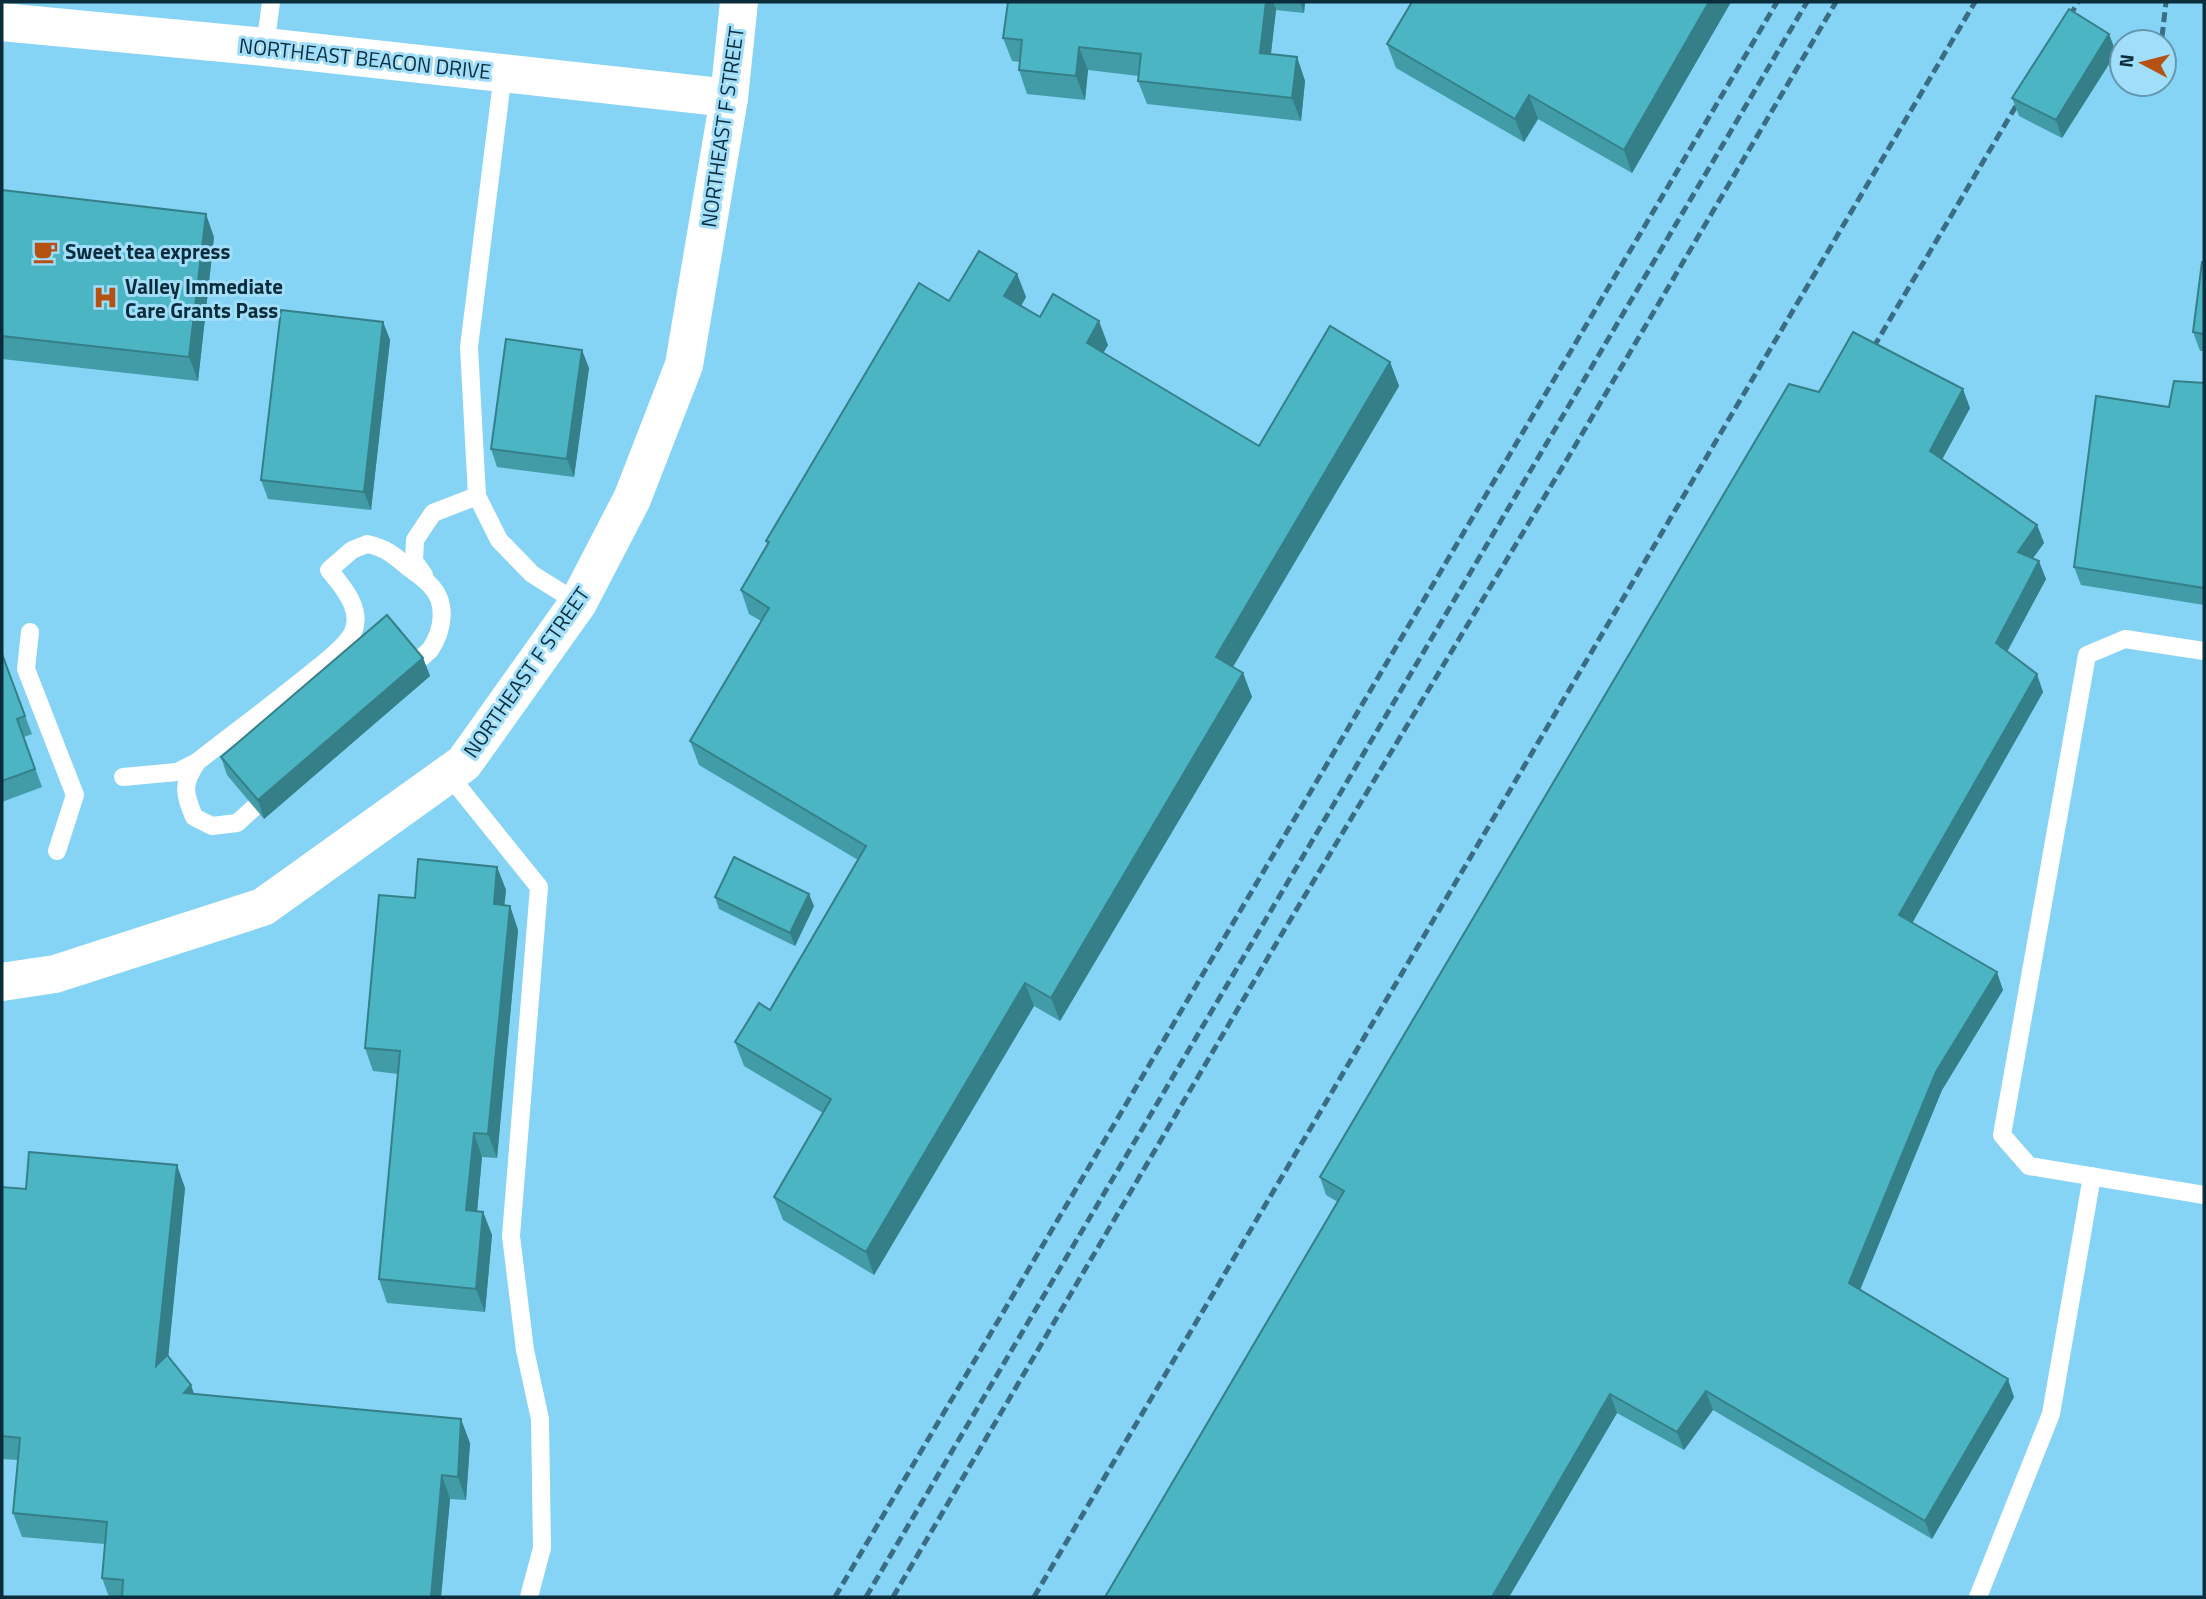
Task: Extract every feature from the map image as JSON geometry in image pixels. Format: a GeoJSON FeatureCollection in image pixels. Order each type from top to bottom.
{"type":"FeatureCollection","features":[{"type":"Feature","properties":{"kind":"main road","name":"NORTHEAST F STREET"},"geometry":{"type":"LineString","coordinates":[[2,982],[55,974],[263,907],[464,762],[578,603],[632,499],[684,365],[729,98],[739,2]]}},
{"type":"Feature","properties":{"kind":"main road","name":"NORTHEAST BEACON DRIVE"},"geometry":{"type":"LineString","coordinates":[[2,22],[265,47],[729,98]]}},
{"type":"Feature","properties":{"kind":"lane"},"geometry":{"type":"LineString","coordinates":[[265,47],[271,2]]}},
{"type":"Feature","properties":{"kind":"lane"},"geometry":{"type":"LineString","coordinates":[[503,73],[469,347],[477,496],[499,540],[532,574],[578,603]]}},
{"type":"Feature","properties":{"kind":"lane"},"geometry":{"type":"LineString","coordinates":[[197,762],[187,777],[186,797],[194,817],[212,826],[237,823],[430,650],[438,639],[442,623],[441,605],[432,586],[414,561],[415,540],[433,513],[477,496]]}},
{"type":"Feature","properties":{"kind":"lane"},"geometry":{"type":"LineString","coordinates":[[123,777],[177,772],[197,762],[339,650],[354,631],[355,610],[345,590],[329,570],[352,550],[367,544],[385,548],[432,586]]}},
{"type":"Feature","properties":{"kind":"lane"},"geometry":{"type":"LineString","coordinates":[[30,632],[26,669],[75,795],[57,851]]}},
{"type":"Feature","properties":{"kind":"lane"},"geometry":{"type":"LineString","coordinates":[[2204,651],[2125,639],[2087,655],[2001,1135],[2029,1166],[2204,1195]]}},
{"type":"Feature","properties":{"kind":"lane"},"geometry":{"type":"LineString","coordinates":[[448,774],[539,887],[511,1236],[525,1350],[540,1419],[542,1548],[528,1597]]}},
{"type":"Feature","properties":{"kind":"lane"},"geometry":{"type":"LineString","coordinates":[[1978,1597],[2051,1414],[2092,1176]]}},
{"type":"Feature","properties":{"kind":"building"},"geometry":{"type":"Polygon","coordinates":[[[1008,2],[1266,2],[1260,53],[1297,57],[1292,98],[1138,81],[1141,54],[1079,47],[1076,76],[1019,70],[1022,40],[1003,38],[1008,2]]]}},
{"type":"Feature","properties":{"kind":"building"},"geometry":{"type":"Polygon","coordinates":[[[1412,2],[1709,2],[1624,150],[1529,95],[1515,119],[1387,44],[1412,2]]]}},
{"type":"Feature","properties":{"kind":"building"},"geometry":{"type":"Polygon","coordinates":[[[2069,9],[2108,33],[2056,120],[2012,98],[2069,9]]]}},
{"type":"Feature","properties":{"kind":"building","name":"Valley Immediate Care Grants Pass"},"geometry":{"type":"Polygon","coordinates":[[[2,190],[206,214],[189,357],[2,336],[2,190]]]}},
{"type":"Feature","properties":{"kind":"building"},"geometry":{"type":"Polygon","coordinates":[[[979,251],[1017,274],[1004,296],[1040,317],[1053,294],[1099,321],[1087,343],[1259,446],[1330,326],[1390,362],[1216,657],[1243,673],[1051,998],[1025,983],[866,1252],[774,1197],[831,1099],[735,1042],[759,1003],[770,1010],[866,846],[690,741],[769,608],[741,590],[769,542],[766,541],[919,283],[949,301],[979,251]]]}},
{"type":"Feature","properties":{"kind":"building"},"geometry":{"type":"Polygon","coordinates":[[[2204,262],[2204,334],[2193,332],[2204,262]]]}},
{"type":"Feature","properties":{"kind":"building"},"geometry":{"type":"Polygon","coordinates":[[[281,310],[383,322],[364,492],[261,480],[281,310]]]}},
{"type":"Feature","properties":{"kind":"building"},"geometry":{"type":"Polygon","coordinates":[[[1853,332],[1963,389],[1930,451],[2037,525],[2018,552],[2039,561],[1996,643],[2037,674],[1899,915],[1997,972],[1936,1072],[1849,1283],[2008,1379],[1925,1521],[1706,1391],[1677,1432],[1610,1394],[1492,1597],[1105,1597],[1344,1191],[1320,1177],[1789,384],[1819,392],[1853,332]]]}},
{"type":"Feature","properties":{"kind":"building"},"geometry":{"type":"Polygon","coordinates":[[[506,339],[582,350],[567,459],[491,449],[506,339]]]}},
{"type":"Feature","properties":{"kind":"building"},"geometry":{"type":"Polygon","coordinates":[[[2174,381],[2204,383],[2204,588],[2074,567],[2096,396],[2169,407],[2174,381]]]}},
{"type":"Feature","properties":{"kind":"building"},"geometry":{"type":"Polygon","coordinates":[[[387,615],[423,658],[258,800],[221,757],[387,615]]]}},
{"type":"Feature","properties":{"kind":"building"},"geometry":{"type":"Polygon","coordinates":[[[2,654],[25,716],[17,719],[35,769],[2,781],[2,654]]]}},
{"type":"Feature","properties":{"kind":"building"},"geometry":{"type":"Polygon","coordinates":[[[734,857],[809,894],[790,933],[715,897],[734,857]]]}},
{"type":"Feature","properties":{"kind":"building"},"geometry":{"type":"Polygon","coordinates":[[[418,859],[497,867],[494,904],[510,906],[488,1134],[474,1133],[466,1210],[483,1212],[476,1289],[379,1279],[400,1051],[365,1048],[379,895],[415,898],[418,859]]]}},
{"type":"Feature","properties":{"kind":"building"},"geometry":{"type":"Polygon","coordinates":[[[29,1152],[177,1165],[156,1366],[167,1355],[191,1385],[184,1393],[461,1419],[458,1477],[442,1475],[431,1597],[122,1597],[123,1580],[102,1578],[107,1522],[13,1513],[20,1438],[2,1436],[2,1187],[26,1189],[29,1152]]]}},
{"type":"Feature","properties":{"kind":"railway"},"geometry":{"type":"LineString","coordinates":[[835,1597],[1777,2]]}},
{"type":"Feature","properties":{"kind":"railway"},"geometry":{"type":"LineString","coordinates":[[866,1597],[1807,2]]}},
{"type":"Feature","properties":{"kind":"railway"},"geometry":{"type":"LineString","coordinates":[[893,1597],[1280,937],[1572,451],[1836,2]]}},
{"type":"Feature","properties":{"kind":"railway"},"geometry":{"type":"LineString","coordinates":[[1034,1597],[1975,2]]}},
{"type":"Feature","properties":{"kind":"railway"},"geometry":{"type":"LineString","coordinates":[[2062,29],[2078,2]]}},
{"type":"Feature","properties":{"kind":"railway"},"geometry":{"type":"LineString","coordinates":[[2163,28],[2166,2]]}},
{"type":"Feature","properties":{"kind":"railway"},"geometry":{"type":"LineString","coordinates":[[1866,360],[2026,89]]}},
{"type":"Feature","properties":{"kind":"place","name":"Sweet tea express"},"geometry":{"type":"Point","coordinates":[45,251]}},
{"type":"Feature","properties":{"kind":"place","name":"Valley Immediate Care Grants Pass"},"geometry":{"type":"Point","coordinates":[105,298]}}]}
